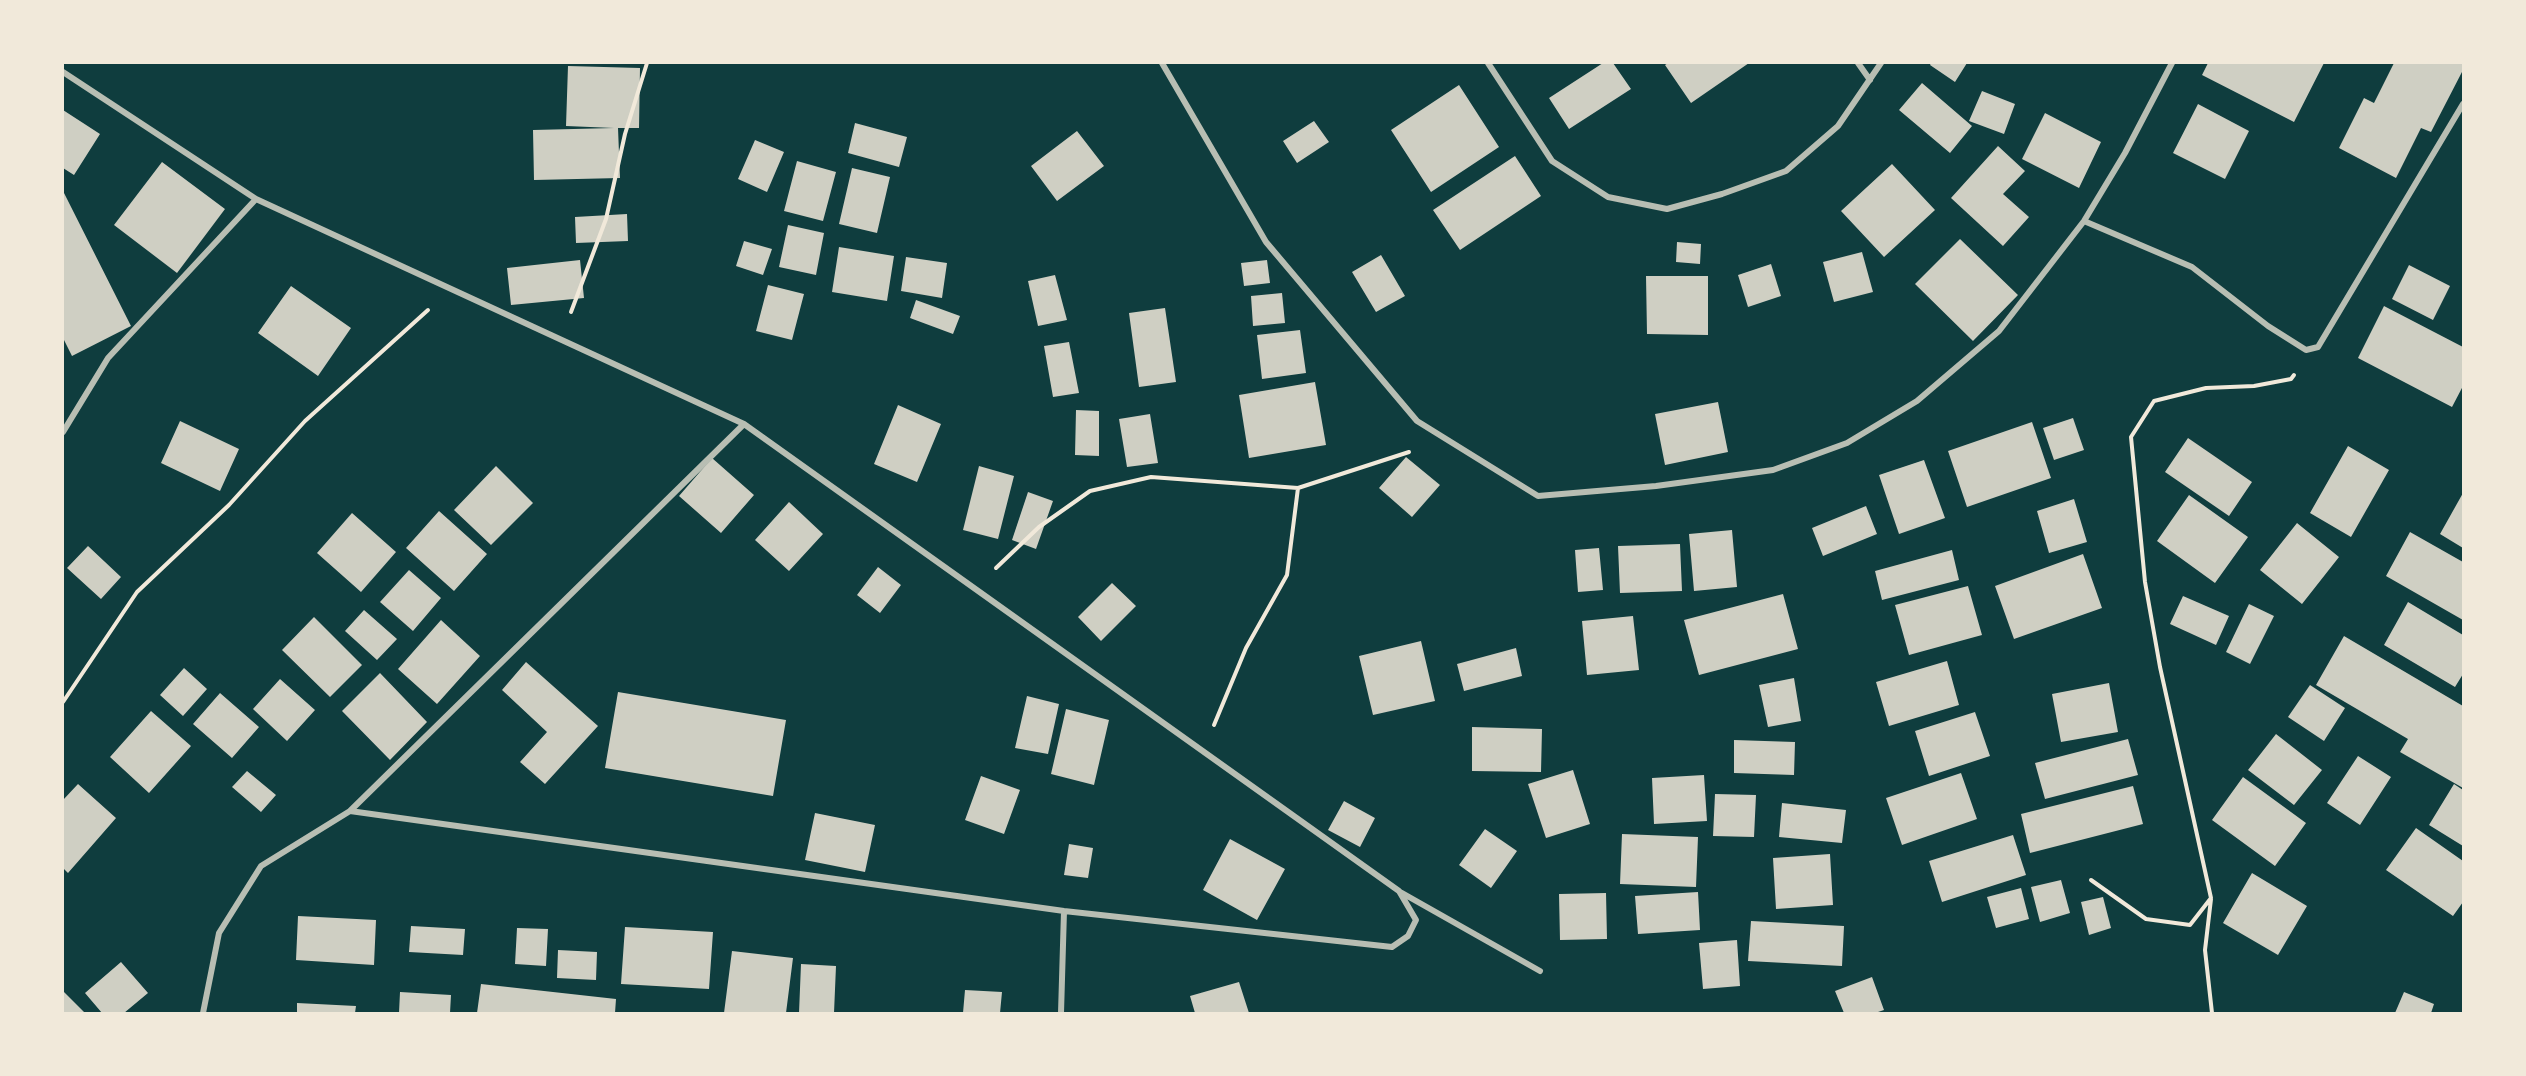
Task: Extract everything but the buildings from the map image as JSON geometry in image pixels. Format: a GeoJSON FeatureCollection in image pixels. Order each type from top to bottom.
{"type":"FeatureCollection","features":[{"type":"Feature","properties":{"kind":"street"},"geometry":{"type":"LineString","coordinates":[[1162,63],[1266,242],[1417,421],[1538,496],[1656,486],[1773,470],[1847,443],[1917,400],[1999,331],[2084,221],[2125,153],[2172,63]]}},
{"type":"Feature","properties":{"kind":"street"},"geometry":{"type":"LineString","coordinates":[[1488,63],[1552,161],[1608,196],[1667,209],[1722,195],[1786,171],[1838,126],[1881,63]]}},
{"type":"Feature","properties":{"kind":"street"},"geometry":{"type":"LineString","coordinates":[[1858,63],[1870,80]]}},
{"type":"Feature","properties":{"kind":"street"},"geometry":{"type":"LineString","coordinates":[[63,72],[256,199],[744,424],[1399,891],[1540,971]]}},
{"type":"Feature","properties":{"kind":"street"},"geometry":{"type":"LineString","coordinates":[[2084,221],[2192,267],[2268,326],[2294,343],[2306,350],[2318,347],[2463,104]]}},
{"type":"Feature","properties":{"kind":"street"},"geometry":{"type":"LineString","coordinates":[[63,432],[108,358],[256,199]]}},
{"type":"Feature","properties":{"kind":"street"},"geometry":{"type":"LineString","coordinates":[[203,1013],[219,933],[261,866],[350,812],[744,424]]}},
{"type":"Feature","properties":{"kind":"street"},"geometry":{"type":"LineString","coordinates":[[350,812],[1064,911],[1392,947],[1408,936],[1416,920],[1399,891]]}},
{"type":"Feature","properties":{"kind":"street"},"geometry":{"type":"LineString","coordinates":[[1061,1013],[1064,911]]}},
{"type":"Feature","properties":{"kind":"path"},"geometry":{"type":"LineString","coordinates":[[560,339],[606,219],[625,134],[647,63]]}},
{"type":"Feature","properties":{"kind":"path"},"geometry":{"type":"LineString","coordinates":[[63,702],[137,592],[229,505],[305,421],[451,289]]}},
{"type":"Feature","properties":{"kind":"path"},"geometry":{"type":"LineString","coordinates":[[2212,1013],[2205,950],[2211,898],[2160,668],[2146,593],[2132,436],[2154,401],[2206,388],[2254,386],[2291,379],[2318,347]]}},
{"type":"Feature","properties":{"kind":"path"},"geometry":{"type":"LineString","coordinates":[[974,589],[1039,527],[1090,491],[1151,477],[1298,488],[1446,439]]}},
{"type":"Feature","properties":{"kind":"path"},"geometry":{"type":"LineString","coordinates":[[1201,750],[1221,712],[1246,648],[1287,575],[1298,488]]}},
{"type":"Feature","properties":{"kind":"path"},"geometry":{"type":"LineString","coordinates":[[2091,880],[2146,919],[2190,925],[2211,898]]}}]}
